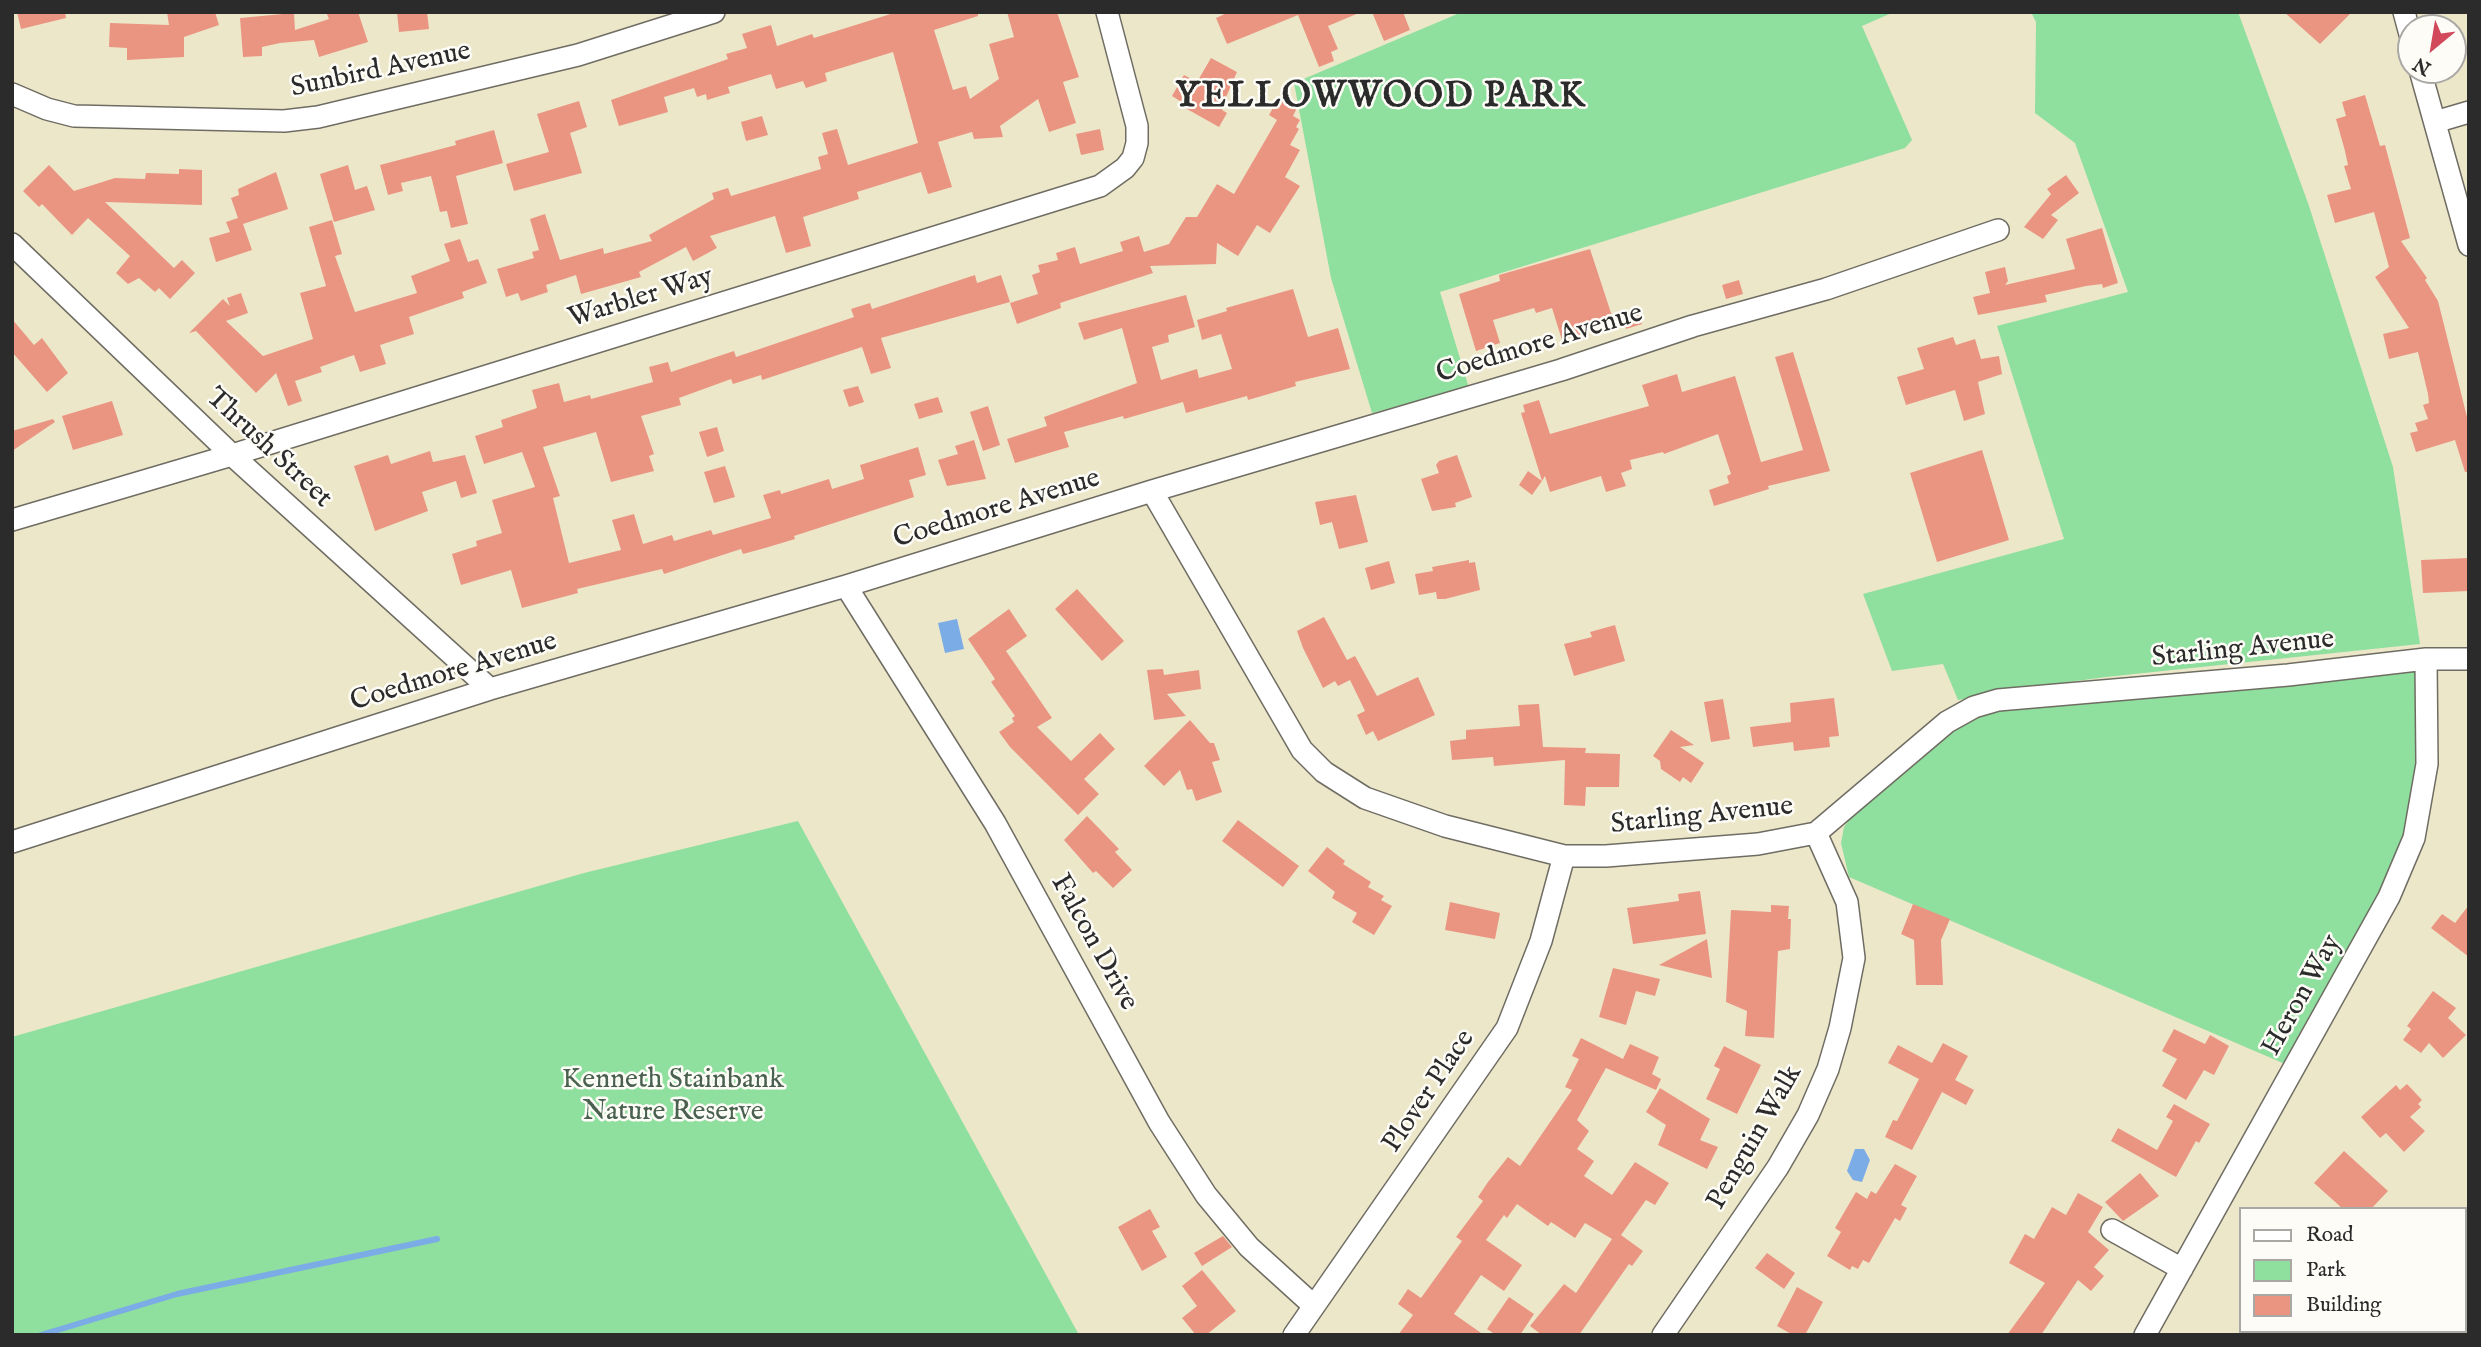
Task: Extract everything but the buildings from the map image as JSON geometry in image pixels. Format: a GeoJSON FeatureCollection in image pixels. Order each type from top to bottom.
{"type":"FeatureCollection","features":[{"type":"Feature","properties":{"kind":"street","name":"Sunbird Avenue"},"geometry":{"type":"LineString","coordinates":[[12,94],[47,110],[74,116],[284,121],[340,112],[578,55],[714,12]]}},
{"type":"Feature","properties":{"kind":"street","name":"Warbler Way"},"geometry":{"type":"LineString","coordinates":[[12,520],[232,456],[1112,180],[1133,158],[1137,125],[1108,13]]}},
{"type":"Feature","properties":{"kind":"street"},"geometry":{"type":"LineString","coordinates":[[2424,84],[2469,245]]}},
{"type":"Feature","properties":{"kind":"street"},"geometry":{"type":"LineString","coordinates":[[2435,122],[2469,113]]}},
{"type":"Feature","properties":{"kind":"street","name":"Coedmore Avenue"},"geometry":{"type":"LineString","coordinates":[[12,842],[490,689],[846,586],[1152,491],[1826,289],[1998,230]]}},
{"type":"Feature","properties":{"kind":"street","name":"Thrush Street"},"geometry":{"type":"LineString","coordinates":[[12,244],[232,456],[490,689]]}},
{"type":"Feature","properties":{"kind":"street","name":"Starling Avenue"},"geometry":{"type":"LineString","coordinates":[[1152,491],[1302,750],[1324,772],[1366,798],[1445,826],[1564,856],[1606,856],[1758,844],[1816,833],[1927,737],[1974,707],[1998,700],[2288,675],[2426,659],[2469,659]]}},
{"type":"Feature","properties":{"kind":"street","name":"Falcon Drive"},"geometry":{"type":"LineString","coordinates":[[846,586],[995,822],[1159,1122],[1206,1195],[1249,1247],[1314,1307]]}},
{"type":"Feature","properties":{"kind":"street","name":"Heron Way"},"geometry":{"type":"LineString","coordinates":[[2145,1335],[2389,897],[2414,838],[2427,764],[2426,659]]}},
{"type":"Feature","properties":{"kind":"street","name":"Penguin Walk"},"geometry":{"type":"LineString","coordinates":[[1663,1335],[1778,1167],[1808,1115],[1831,1059],[1854,958],[1852,921],[1841,882],[1816,833]]}},
{"type":"Feature","properties":{"kind":"street","name":"Plover Place"},"geometry":{"type":"LineString","coordinates":[[1294,1335],[1507,1028],[1541,941],[1564,856]]}},
{"type":"Feature","properties":{"kind":"street"},"geometry":{"type":"LineString","coordinates":[[2112,1230],[2182,1269]]}},
{"type":"Feature","properties":{"kind":"green space"},"geometry":{"type":"Polygon","coordinates":[[[1462,12],[1894,12],[1862,26],[1912,140],[1905,148],[1440,292],[1469,388],[1372,413],[1331,278],[1294,83],[1462,12]]]}},
{"type":"Feature","properties":{"kind":"green space"},"geometry":{"type":"Polygon","coordinates":[[[2031,12],[2238,12],[2308,203],[2393,467],[2420,644],[2106,677],[1958,700],[1943,664],[1892,671],[1863,594],[2064,539],[1997,326],[2128,292],[2075,143],[2035,113],[2036,22],[2031,12]]]}},
{"type":"Feature","properties":{"kind":"green space"},"geometry":{"type":"Polygon","coordinates":[[[2416,664],[2419,773],[2397,864],[2285,1064],[1849,877],[1841,843],[1844,827],[1854,813],[1951,729],[1994,709],[2416,664]]]}},
{"type":"Feature","properties":{"kind":"green space","name":"Kenneth Stainbank Nature Reserve"},"geometry":{"type":"Polygon","coordinates":[[[798,821],[1079,1335],[12,1335],[12,1037],[584,873],[798,821]]]}},
{"type":"Feature","properties":{"kind":"water"},"geometry":{"type":"Polygon","coordinates":[[[957,619],[964,649],[945,653],[938,623],[957,619]]]}},
{"type":"Feature","properties":{"kind":"water"},"geometry":{"type":"Polygon","coordinates":[[[1855,1149],[1864,1149],[1870,1160],[1862,1182],[1853,1180],[1847,1171],[1855,1149]]]}},
{"type":"Feature","properties":{"kind":"waterway"},"geometry":{"type":"LineString","coordinates":[[41,1335],[177,1294],[437,1239]]}},
{"type":"Feature","properties":{"kind":"district","name":"YELLOWWOOD PARK"},"geometry":{"type":"Point","coordinates":[1381,99]}}]}
